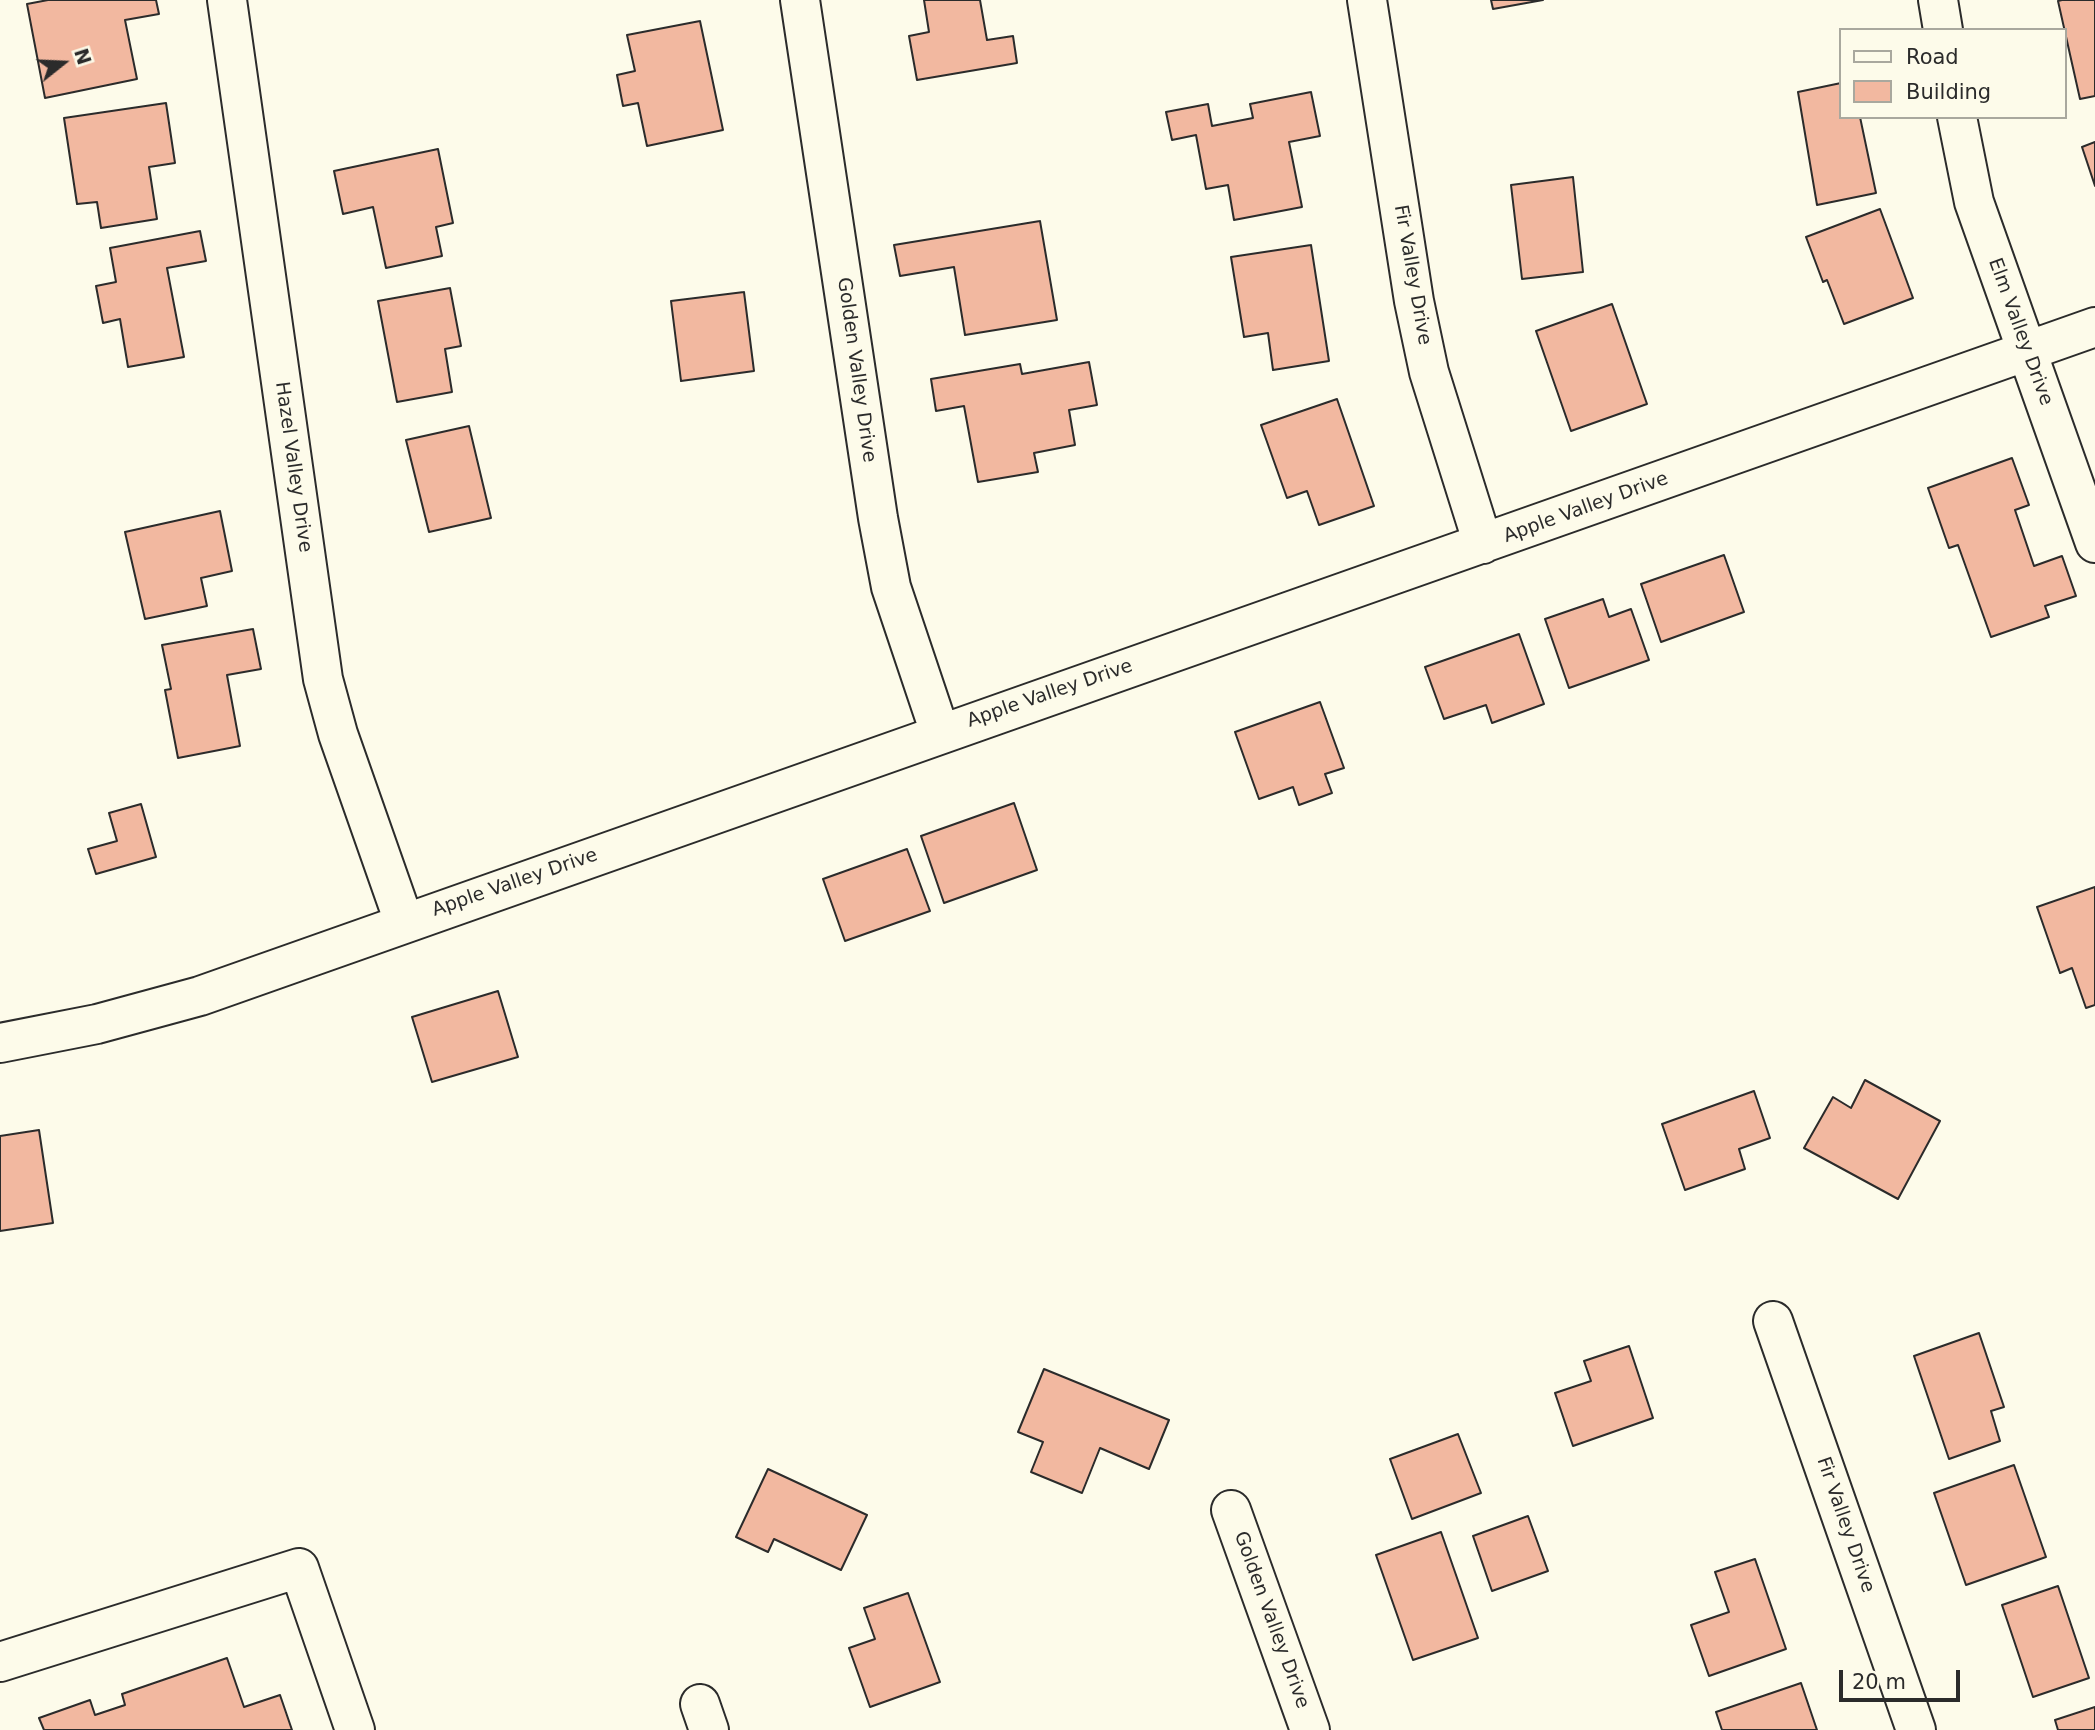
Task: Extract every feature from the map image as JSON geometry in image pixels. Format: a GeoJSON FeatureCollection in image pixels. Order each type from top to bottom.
{"type":"FeatureCollection","features":[{"type":"Feature","properties":{"kind":"street","name":"Hazel Valley Drive"},"geometry":{"type":"LineString","coordinates":[[227,0],[323,679],[404,922]]}},
{"type":"Feature","properties":{"kind":"street","name":"Golden Valley Drive"},"geometry":{"type":"LineString","coordinates":[[800,0],[878,519],[891,587],[940,733]]}},
{"type":"Feature","properties":{"kind":"street","name":"Fir Valley Drive"},"geometry":{"type":"LineString","coordinates":[[1367,0],[1414,301],[1429,372],[1483,544]]}},
{"type":"Feature","properties":{"kind":"street"},"geometry":{"type":"LineString","coordinates":[[1938,0],[1943,28]]}},
{"type":"Feature","properties":{"kind":"street","name":"Elm Valley Drive"},"geometry":{"type":"LineString","coordinates":[[1958,119],[1974,202],[2095,543]]}},
{"type":"Feature","properties":{"kind":"street","name":"Apple Valley Drive"},"geometry":{"type":"LineString","coordinates":[[0,1043],[97,1024],[200,996],[2095,327]]}},
{"type":"Feature","properties":{"kind":"street","name":"Fir Valley Drive"},"geometry":{"type":"LineString","coordinates":[[1773,1321],[1916,1730]]}},
{"type":"Feature","properties":{"kind":"street","name":"Golden Valley Drive"},"geometry":{"type":"LineString","coordinates":[[1231,1510],[1310,1730]]}},
{"type":"Feature","properties":{"kind":"street"},"geometry":{"type":"LineString","coordinates":[[0,1662],[299,1568],[355,1730]]}},
{"type":"Feature","properties":{"kind":"building"},"geometry":{"type":"Polygon","coordinates":[[[48,0],[156,0],[159,14],[125,20],[137,79],[45,98],[27,4],[48,0]]]}},
{"type":"Feature","properties":{"kind":"building"},"geometry":{"type":"Polygon","coordinates":[[[924,0],[980,0],[987,40],[1013,36],[1017,63],[917,80],[909,36],[929,32],[924,0]]]}},
{"type":"Feature","properties":{"kind":"building"},"geometry":{"type":"Polygon","coordinates":[[[1491,0],[1543,0],[1493,9],[1491,0]]]}},
{"type":"Feature","properties":{"kind":"building"},"geometry":{"type":"Polygon","coordinates":[[[2095,0],[2095,96],[2080,99],[2067,41],[2067,28],[2064,28],[2058,1],[2095,0]]]}},
{"type":"Feature","properties":{"kind":"building"},"geometry":{"type":"Polygon","coordinates":[[[700,21],[723,130],[647,146],[638,103],[623,106],[617,75],[635,71],[627,35],[700,21]]]}},
{"type":"Feature","properties":{"kind":"building"},"geometry":{"type":"Polygon","coordinates":[[[1840,83],[1840,119],[1860,119],[1876,193],[1817,205],[1798,92],[1840,83]]]}},
{"type":"Feature","properties":{"kind":"building"},"geometry":{"type":"Polygon","coordinates":[[[1311,92],[1320,136],[1289,142],[1302,207],[1234,220],[1228,185],[1206,189],[1196,135],[1172,140],[1166,112],[1208,104],[1212,126],[1253,118],[1250,104],[1311,92]]]}},
{"type":"Feature","properties":{"kind":"building"},"geometry":{"type":"Polygon","coordinates":[[[166,103],[175,163],[149,167],[157,219],[101,228],[97,202],[77,204],[64,118],[166,103]]]}},
{"type":"Feature","properties":{"kind":"building"},"geometry":{"type":"Polygon","coordinates":[[[2095,142],[2095,186],[2082,147],[2095,142]]]}},
{"type":"Feature","properties":{"kind":"building"},"geometry":{"type":"Polygon","coordinates":[[[438,149],[453,223],[436,227],[442,256],[386,268],[373,207],[343,214],[334,171],[438,149]]]}},
{"type":"Feature","properties":{"kind":"building"},"geometry":{"type":"Polygon","coordinates":[[[1573,177],[1583,272],[1522,279],[1511,185],[1573,177]]]}},
{"type":"Feature","properties":{"kind":"building"},"geometry":{"type":"Polygon","coordinates":[[[1880,209],[1913,298],[1844,324],[1827,280],[1823,282],[1806,237],[1880,209]]]}},
{"type":"Feature","properties":{"kind":"building"},"geometry":{"type":"Polygon","coordinates":[[[1040,221],[1057,320],[965,335],[954,267],[900,276],[894,245],[1040,221]]]}},
{"type":"Feature","properties":{"kind":"building"},"geometry":{"type":"Polygon","coordinates":[[[200,231],[206,261],[167,268],[184,357],[128,367],[120,319],[103,323],[96,286],[116,282],[110,248],[200,231]]]}},
{"type":"Feature","properties":{"kind":"building"},"geometry":{"type":"Polygon","coordinates":[[[1311,245],[1329,361],[1273,370],[1268,333],[1244,337],[1231,257],[1311,245]]]}},
{"type":"Feature","properties":{"kind":"building"},"geometry":{"type":"Polygon","coordinates":[[[450,288],[461,346],[445,349],[452,392],[397,402],[378,301],[450,288]]]}},
{"type":"Feature","properties":{"kind":"building"},"geometry":{"type":"Polygon","coordinates":[[[744,292],[754,371],[681,381],[671,301],[744,292]]]}},
{"type":"Feature","properties":{"kind":"building"},"geometry":{"type":"Polygon","coordinates":[[[1612,304],[1647,404],[1571,431],[1536,331],[1612,304]]]}},
{"type":"Feature","properties":{"kind":"building"},"geometry":{"type":"Polygon","coordinates":[[[1089,362],[1097,405],[1069,410],[1075,445],[1034,453],[1038,472],[978,482],[964,406],[936,411],[931,379],[1020,364],[1022,374],[1089,362]]]}},
{"type":"Feature","properties":{"kind":"building"},"geometry":{"type":"Polygon","coordinates":[[[1337,399],[1374,506],[1319,525],[1307,491],[1287,498],[1261,425],[1337,399]]]}},
{"type":"Feature","properties":{"kind":"building"},"geometry":{"type":"Polygon","coordinates":[[[469,426],[491,518],[429,532],[406,440],[469,426]]]}},
{"type":"Feature","properties":{"kind":"building"},"geometry":{"type":"Polygon","coordinates":[[[2012,458],[2029,505],[2015,510],[2034,566],[2062,556],[2076,596],[2045,606],[2049,617],[1991,637],[1958,545],[1949,548],[1928,488],[2012,458]]]}},
{"type":"Feature","properties":{"kind":"building"},"geometry":{"type":"Polygon","coordinates":[[[220,511],[232,571],[201,578],[207,606],[145,619],[125,532],[220,511]]]}},
{"type":"Feature","properties":{"kind":"building"},"geometry":{"type":"Polygon","coordinates":[[[1724,555],[1744,612],[1661,642],[1641,584],[1724,555]]]}},
{"type":"Feature","properties":{"kind":"building"},"geometry":{"type":"Polygon","coordinates":[[[1603,599],[1609,617],[1631,609],[1649,660],[1569,688],[1545,619],[1603,599]]]}},
{"type":"Feature","properties":{"kind":"building"},"geometry":{"type":"Polygon","coordinates":[[[253,629],[261,669],[227,675],[240,746],[178,758],[165,690],[171,689],[162,645],[253,629]]]}},
{"type":"Feature","properties":{"kind":"building"},"geometry":{"type":"Polygon","coordinates":[[[1519,634],[1544,704],[1492,723],[1486,705],[1444,719],[1425,667],[1519,634]]]}},
{"type":"Feature","properties":{"kind":"building"},"geometry":{"type":"Polygon","coordinates":[[[1320,702],[1344,768],[1325,774],[1332,793],[1299,805],[1293,787],[1259,799],[1235,732],[1320,702]]]}},
{"type":"Feature","properties":{"kind":"building"},"geometry":{"type":"Polygon","coordinates":[[[1014,803],[1037,870],[944,903],[921,836],[1014,803]]]}},
{"type":"Feature","properties":{"kind":"building"},"geometry":{"type":"Polygon","coordinates":[[[141,804],[156,857],[96,874],[88,849],[117,841],[109,813],[141,804]]]}},
{"type":"Feature","properties":{"kind":"building"},"geometry":{"type":"Polygon","coordinates":[[[907,849],[930,911],[845,941],[823,879],[907,849]]]}},
{"type":"Feature","properties":{"kind":"building"},"geometry":{"type":"Polygon","coordinates":[[[2095,887],[2095,1005],[2086,1008],[2072,968],[2060,973],[2037,907],[2095,887]]]}},
{"type":"Feature","properties":{"kind":"building"},"geometry":{"type":"Polygon","coordinates":[[[498,991],[518,1057],[432,1082],[412,1017],[498,991]]]}},
{"type":"Feature","properties":{"kind":"building"},"geometry":{"type":"Polygon","coordinates":[[[1865,1080],[1940,1121],[1898,1199],[1804,1148],[1833,1097],[1851,1108],[1865,1080]]]}},
{"type":"Feature","properties":{"kind":"building"},"geometry":{"type":"Polygon","coordinates":[[[1754,1091],[1770,1138],[1739,1149],[1745,1169],[1685,1190],[1662,1124],[1754,1091]]]}},
{"type":"Feature","properties":{"kind":"building"},"geometry":{"type":"Polygon","coordinates":[[[39,1130],[53,1223],[0,1231],[0,1136],[39,1130]]]}},
{"type":"Feature","properties":{"kind":"building"},"geometry":{"type":"Polygon","coordinates":[[[1979,1333],[2004,1407],[1991,1411],[2000,1441],[1949,1459],[1914,1356],[1979,1333]]]}},
{"type":"Feature","properties":{"kind":"building"},"geometry":{"type":"Polygon","coordinates":[[[1629,1346],[1653,1418],[1573,1446],[1555,1393],[1591,1381],[1584,1361],[1629,1346]]]}},
{"type":"Feature","properties":{"kind":"building"},"geometry":{"type":"Polygon","coordinates":[[[1044,1369],[1169,1420],[1149,1469],[1100,1448],[1082,1493],[1031,1472],[1043,1442],[1018,1432],[1044,1369]]]}},
{"type":"Feature","properties":{"kind":"building"},"geometry":{"type":"Polygon","coordinates":[[[1458,1434],[1481,1493],[1412,1519],[1390,1459],[1458,1434]]]}},
{"type":"Feature","properties":{"kind":"building"},"geometry":{"type":"Polygon","coordinates":[[[2014,1465],[2046,1557],[1966,1585],[1934,1493],[2014,1465]]]}},
{"type":"Feature","properties":{"kind":"building"},"geometry":{"type":"Polygon","coordinates":[[[768,1469],[867,1515],[841,1570],[774,1539],[768,1552],[736,1537],[768,1469]]]}},
{"type":"Feature","properties":{"kind":"building"},"geometry":{"type":"Polygon","coordinates":[[[1528,1516],[1548,1571],[1492,1591],[1473,1536],[1528,1516]]]}},
{"type":"Feature","properties":{"kind":"building"},"geometry":{"type":"Polygon","coordinates":[[[1441,1532],[1478,1638],[1413,1660],[1376,1555],[1441,1532]]]}},
{"type":"Feature","properties":{"kind":"building"},"geometry":{"type":"Polygon","coordinates":[[[1755,1559],[1786,1649],[1709,1676],[1691,1625],[1729,1612],[1715,1572],[1755,1559]]]}},
{"type":"Feature","properties":{"kind":"building"},"geometry":{"type":"Polygon","coordinates":[[[2058,1586],[2089,1678],[2033,1697],[2002,1605],[2058,1586]]]}},
{"type":"Feature","properties":{"kind":"building"},"geometry":{"type":"Polygon","coordinates":[[[908,1593],[940,1682],[870,1707],[849,1648],[875,1639],[864,1608],[908,1593]]]}},
{"type":"Feature","properties":{"kind":"building"},"geometry":{"type":"Polygon","coordinates":[[[227,1658],[244,1707],[280,1695],[292,1730],[44,1730],[39,1718],[90,1700],[95,1715],[125,1705],[122,1694],[227,1658]]]}},
{"type":"Feature","properties":{"kind":"building"},"geometry":{"type":"Polygon","coordinates":[[[1801,1683],[1817,1730],[1722,1730],[1716,1712],[1801,1683]]]}},
{"type":"Feature","properties":{"kind":"building"},"geometry":{"type":"Polygon","coordinates":[[[2095,1707],[2095,1730],[2058,1730],[2055,1720],[2095,1707]]]}}]}
